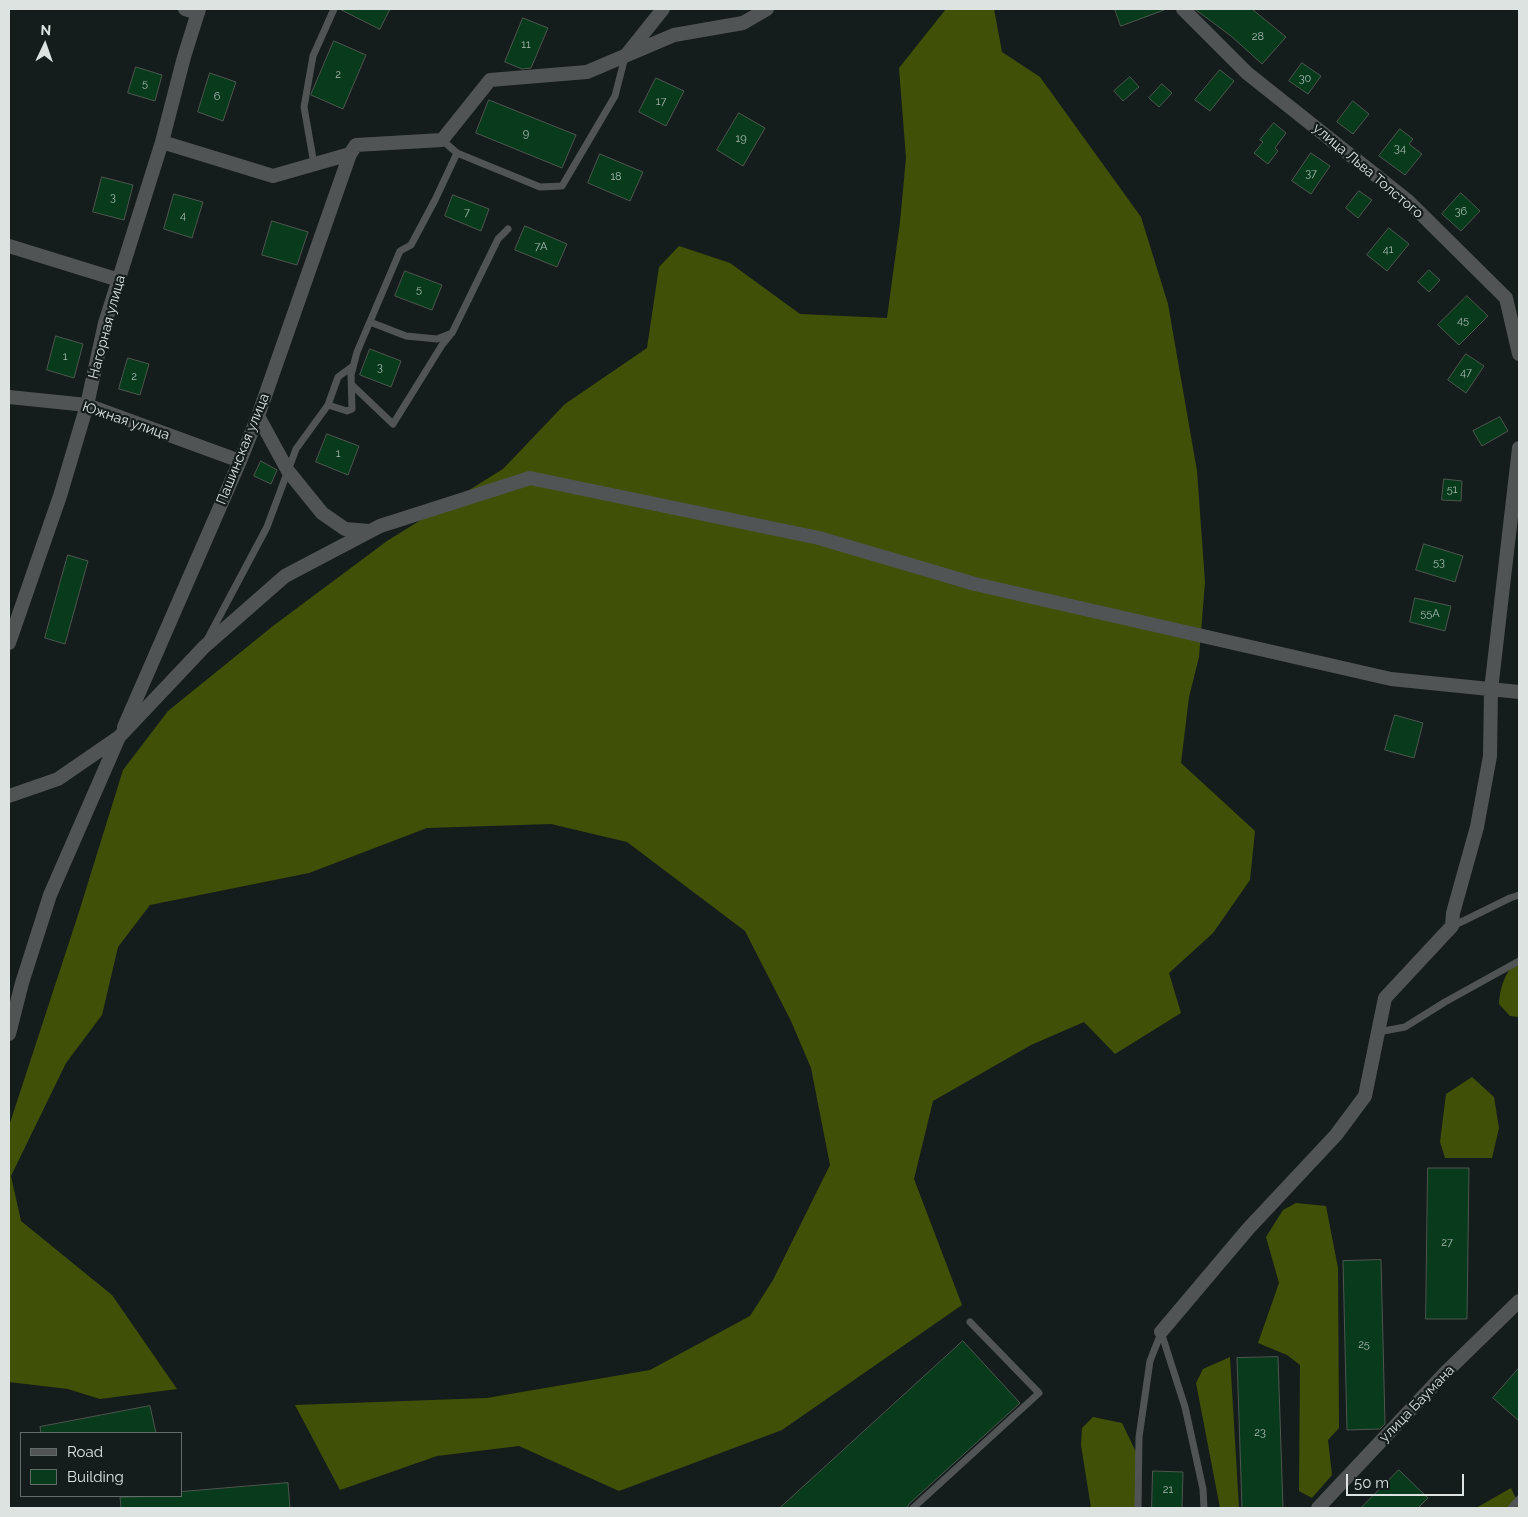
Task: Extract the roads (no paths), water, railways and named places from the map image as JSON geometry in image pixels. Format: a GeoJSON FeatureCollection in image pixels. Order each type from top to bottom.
{"type":"FeatureCollection","features":[{"type":"Feature","properties":{"kind":"street"},"geometry":{"type":"LineString","coordinates":[[625,56],[663,9]]}},
{"type":"Feature","properties":{"kind":"street"},"geometry":{"type":"LineString","coordinates":[[162,142],[273,176],[350,154],[356,145],[442,140],[490,80],[587,72],[674,35],[743,23],[767,9]]}},
{"type":"Feature","properties":{"kind":"street","name":"улица Льва Толстого"},"geometry":{"type":"LineString","coordinates":[[1183,9],[1247,72],[1408,201],[1506,298],[1519,354]]}},
{"type":"Feature","properties":{"kind":"street","name":"Нагорная улица"},"geometry":{"type":"LineString","coordinates":[[9,643],[60,496],[87,405],[105,323],[162,142],[194,10]]}},
{"type":"Feature","properties":{"kind":"street","name":"Пашинская улица"},"geometry":{"type":"LineString","coordinates":[[9,1034],[22,983],[50,895],[240,461],[258,416],[350,154]]}},
{"type":"Feature","properties":{"kind":"street"},"geometry":{"type":"LineString","coordinates":[[9,246],[119,280]]}},
{"type":"Feature","properties":{"kind":"street","name":"Южная улица"},"geometry":{"type":"LineString","coordinates":[[9,398],[87,405],[240,461]]}},
{"type":"Feature","properties":{"kind":"street"},"geometry":{"type":"LineString","coordinates":[[258,416],[288,471],[322,513],[345,529],[369,531]]}},
{"type":"Feature","properties":{"kind":"street"},"geometry":{"type":"LineString","coordinates":[[1161,1332],[1248,1229],[1336,1134],[1365,1096],[1385,998],[1452,926],[1453,913],[1477,827],[1490,756],[1491,690],[1519,448]]}},
{"type":"Feature","properties":{"kind":"street"},"geometry":{"type":"LineString","coordinates":[[9,796],[58,779],[119,737],[204,647],[285,576],[380,526],[530,478],[819,538],[975,584],[1391,679],[1519,692]]}},
{"type":"Feature","properties":{"kind":"street","name":"улица Баумана"},"geometry":{"type":"LineString","coordinates":[[1318,1508],[1446,1372],[1519,1302]]}},
{"type":"Feature","properties":{"kind":"lane"},"geometry":{"type":"LineString","coordinates":[[314,164],[304,107],[313,56],[334,9]]}},
{"type":"Feature","properties":{"kind":"lane"},"geometry":{"type":"LineString","coordinates":[[442,140],[457,153],[540,187],[562,186],[615,96],[625,56]]}},
{"type":"Feature","properties":{"kind":"lane"},"geometry":{"type":"LineString","coordinates":[[328,405],[347,411],[352,409],[351,375],[370,322],[400,251],[411,245],[457,153]]}},
{"type":"Feature","properties":{"kind":"lane"},"geometry":{"type":"LineString","coordinates":[[352,385],[393,424],[442,344],[452,333],[498,240],[508,229]]}},
{"type":"Feature","properties":{"kind":"lane"},"geometry":{"type":"LineString","coordinates":[[370,322],[406,336],[437,339],[452,333]]}},
{"type":"Feature","properties":{"kind":"lane"},"geometry":{"type":"LineString","coordinates":[[204,647],[267,526],[296,449],[328,405],[338,377],[354,366]]}},
{"type":"Feature","properties":{"kind":"lane"},"geometry":{"type":"LineString","coordinates":[[1452,926],[1519,895]]}},
{"type":"Feature","properties":{"kind":"lane"},"geometry":{"type":"LineString","coordinates":[[1378,1032],[1405,1027],[1445,1002],[1519,961]]}},
{"type":"Feature","properties":{"kind":"lane"},"geometry":{"type":"LineString","coordinates":[[913,1508],[1039,1393],[970,1322]]}},
{"type":"Feature","properties":{"kind":"lane"},"geometry":{"type":"LineString","coordinates":[[1138,1508],[1139,1437],[1150,1361],[1161,1332]]}},
{"type":"Feature","properties":{"kind":"lane"},"geometry":{"type":"LineString","coordinates":[[1161,1332],[1185,1407],[1203,1489],[1204,1508]]}},
{"type":"Feature","properties":{"kind":"lane"},"geometry":{"type":"LineString","coordinates":[[1511,1508],[1519,1499]]}}]}
